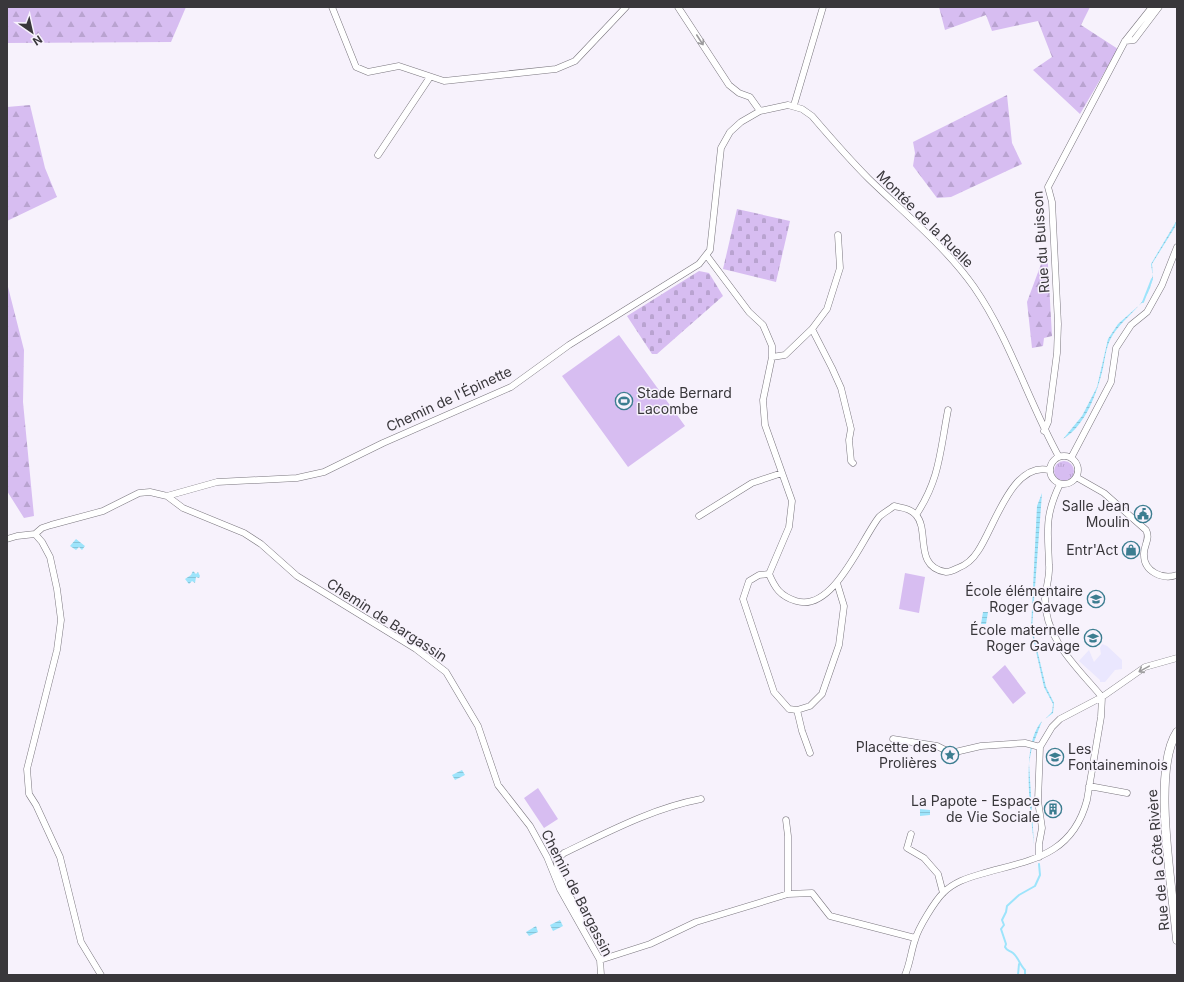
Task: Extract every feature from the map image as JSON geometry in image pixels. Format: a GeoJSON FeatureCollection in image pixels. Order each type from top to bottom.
{"type":"FeatureCollection","features":[{"type":"Feature","properties":{"kind":"street"},"geometry":{"type":"LineString","coordinates":[[332,7],[356,67],[368,72],[399,66],[444,81],[556,69],[575,61],[626,7]]}},
{"type":"Feature","properties":{"kind":"street"},"geometry":{"type":"LineString","coordinates":[[678,7],[730,85],[739,93],[750,97],[760,112]]}},
{"type":"Feature","properties":{"kind":"street"},"geometry":{"type":"LineString","coordinates":[[823,7],[794,105],[788,105],[760,112],[741,122],[730,132],[721,148],[710,250],[707,256],[749,312],[763,325],[772,346],[772,357],[763,400],[763,412],[765,425],[792,501],[789,527],[769,574],[775,588],[788,598],[801,603],[818,599],[837,583],[880,516],[894,506],[908,508],[916,515],[920,521],[926,558],[936,569],[948,572],[965,565],[978,551],[1008,496],[1029,472],[1043,468],[1049,470]]}},
{"type":"Feature","properties":{"kind":"street","name":"Rue du Buisson"},"geometry":{"type":"LineString","coordinates":[[1044,430],[1048,422],[1057,353],[1058,324],[1052,202],[1048,187],[1126,41],[1152,7]]}},
{"type":"Feature","properties":{"kind":"street"},"geometry":{"type":"LineString","coordinates":[[1126,41],[1134,40],[1159,7]]}},
{"type":"Feature","properties":{"kind":"street"},"geometry":{"type":"LineString","coordinates":[[378,156],[430,77]]}},
{"type":"Feature","properties":{"kind":"street","name":"Montée de la Ruelle"},"geometry":{"type":"LineString","coordinates":[[794,105],[812,116],[867,177],[947,254],[973,286],[999,327],[1044,430],[1059,457]]}},
{"type":"Feature","properties":{"kind":"street"},"geometry":{"type":"LineString","coordinates":[[772,357],[785,355],[812,329],[827,309],[840,268],[838,235]]}},
{"type":"Feature","properties":{"kind":"street"},"geometry":{"type":"LineString","coordinates":[[1071,458],[1112,382],[1116,348],[1131,325],[1147,312],[1162,285],[1177,247]]}},
{"type":"Feature","properties":{"kind":"street","name":"Chemin de l'Épinette"},"geometry":{"type":"LineString","coordinates":[[35,534],[42,528],[103,511],[139,493],[150,492],[167,496],[217,482],[297,478],[324,472],[383,443],[511,387],[569,345],[699,264],[707,256]]}},
{"type":"Feature","properties":{"kind":"street"},"geometry":{"type":"LineString","coordinates":[[812,329],[832,368],[840,388],[851,429],[849,440],[851,461],[854,463]]}},
{"type":"Feature","properties":{"kind":"street"},"geometry":{"type":"LineString","coordinates":[[916,515],[926,500],[934,482],[943,448],[948,410]]}},
{"type":"Feature","properties":{"kind":"street"},"geometry":{"type":"LineString","coordinates":[[1059,457],[1071,458],[1077,464],[1078,473],[1070,484],[1060,484],[1052,479],[1049,470],[1051,463],[1059,457]]}},
{"type":"Feature","properties":{"kind":"street"},"geometry":{"type":"LineString","coordinates":[[699,516],[752,483],[782,473]]}},
{"type":"Feature","properties":{"kind":"street"},"geometry":{"type":"LineString","coordinates":[[1076,477],[1104,493],[1146,530],[1148,539],[1144,555],[1148,567],[1152,572],[1163,577],[1177,575]]}},
{"type":"Feature","properties":{"kind":"street"},"geometry":{"type":"LineString","coordinates":[[905,975],[915,938],[943,893],[963,879],[1039,857],[1060,846],[1076,829],[1084,812],[1101,717],[1102,697],[1058,643],[1047,618],[1045,599],[1050,567],[1047,530],[1050,509],[1060,484]]}},
{"type":"Feature","properties":{"kind":"street","name":"Chemin de Bargassin"},"geometry":{"type":"LineString","coordinates":[[167,496],[183,508],[244,534],[261,544],[297,576],[410,645],[446,672],[478,726],[498,785],[530,826],[547,857],[560,888],[600,960],[601,975]]}},
{"type":"Feature","properties":{"kind":"street"},"geometry":{"type":"LineString","coordinates":[[7,539],[35,534],[42,542],[50,557],[57,589],[61,620],[58,650],[27,769],[29,794],[36,805],[60,857],[81,942],[92,963],[101,975]]}},
{"type":"Feature","properties":{"kind":"street"},"geometry":{"type":"LineString","coordinates":[[769,574],[759,574],[749,581],[743,599],[774,692],[789,709],[797,710],[810,706],[822,694],[839,645],[844,606],[837,583]]}},
{"type":"Feature","properties":{"kind":"street"},"geometry":{"type":"LineString","coordinates":[[1039,857],[1039,844],[1042,828],[1038,801],[1040,747],[1052,727],[1060,719],[1102,697],[1145,667],[1177,658]]}},
{"type":"Feature","properties":{"kind":"street"},"geometry":{"type":"LineString","coordinates":[[797,710],[802,731],[810,752]]}},
{"type":"Feature","properties":{"kind":"street","name":"Rue de la Côte Rivère"},"geometry":{"type":"LineString","coordinates":[[1177,732],[1168,752],[1165,769],[1164,797],[1177,940]]}},
{"type":"Feature","properties":{"kind":"street"},"geometry":{"type":"LineString","coordinates":[[893,739],[937,746],[951,753],[981,746],[1025,743],[1040,747]]}},
{"type":"Feature","properties":{"kind":"street"},"geometry":{"type":"LineString","coordinates":[[1089,786],[1127,793]]}},
{"type":"Feature","properties":{"kind":"street"},"geometry":{"type":"LineString","coordinates":[[584,929],[580,915],[559,872],[557,862],[559,857],[564,853],[607,833],[671,806],[702,799]]}},
{"type":"Feature","properties":{"kind":"street"},"geometry":{"type":"LineString","coordinates":[[786,820],[788,836],[788,894]]}},
{"type":"Feature","properties":{"kind":"street"},"geometry":{"type":"LineString","coordinates":[[911,834],[907,848],[924,858],[938,874],[943,893]]}},
{"type":"Feature","properties":{"kind":"street"},"geometry":{"type":"LineString","coordinates":[[600,960],[650,944],[696,922],[788,894],[812,893],[830,916],[915,938]]}},
{"type":"Feature","properties":{"kind":"shaded area"},"geometry":{"type":"Polygon","coordinates":[[[1102,644],[1107,646],[1122,660],[1122,669],[1115,670],[1105,682],[1100,682],[1100,680],[1079,661],[1089,650],[1094,662],[1101,654],[1100,648],[1102,644]]]}},
{"type":"Feature","properties":{"kind":"green space"},"geometry":{"type":"Polygon","coordinates":[[[7,7],[186,7],[171,42],[7,43],[7,7]]]}},
{"type":"Feature","properties":{"kind":"green space"},"geometry":{"type":"Polygon","coordinates":[[[939,7],[1090,7],[1081,25],[1118,49],[1080,114],[1033,70],[1052,57],[1038,21],[992,31],[986,15],[945,30],[939,7]]]}},
{"type":"Feature","properties":{"kind":"green space"},"geometry":{"type":"Polygon","coordinates":[[[1007,95],[1012,143],[1022,164],[951,197],[937,198],[913,166],[915,153],[913,142],[1007,95]]]}},
{"type":"Feature","properties":{"kind":"green space"},"geometry":{"type":"Polygon","coordinates":[[[30,105],[45,168],[57,197],[7,221],[7,107],[30,105]]]}},
{"type":"Feature","properties":{"kind":"green space"},"geometry":{"type":"Polygon","coordinates":[[[737,209],[790,221],[776,282],[723,269],[737,209]]]}},
{"type":"Feature","properties":{"kind":"green space"},"geometry":{"type":"Polygon","coordinates":[[[1047,248],[1052,336],[1044,338],[1043,346],[1032,348],[1027,302],[1047,248]]]}},
{"type":"Feature","properties":{"kind":"green space"},"geometry":{"type":"Polygon","coordinates":[[[699,271],[709,273],[723,296],[657,354],[652,354],[627,316],[699,271]]]}},
{"type":"Feature","properties":{"kind":"green space"},"geometry":{"type":"Polygon","coordinates":[[[7,283],[24,350],[23,402],[34,516],[24,518],[7,491],[7,283]]]}},
{"type":"Feature","properties":{"kind":"green space","name":"Stade Bernard Lacombe"},"geometry":{"type":"Polygon","coordinates":[[[619,335],[685,426],[628,467],[562,376],[619,335]]]}},
{"type":"Feature","properties":{"kind":"green space"},"geometry":{"type":"Polygon","coordinates":[[[1064,461],[1071,464],[1074,471],[1071,478],[1064,481],[1057,478],[1054,471],[1057,464],[1064,461]]]}},
{"type":"Feature","properties":{"kind":"green space"},"geometry":{"type":"Polygon","coordinates":[[[905,573],[925,577],[919,613],[899,609],[905,573]]]}},
{"type":"Feature","properties":{"kind":"green space"},"geometry":{"type":"Polygon","coordinates":[[[1005,665],[1026,693],[1013,704],[992,677],[1005,665]]]}},
{"type":"Feature","properties":{"kind":"green space"},"geometry":{"type":"Polygon","coordinates":[[[538,788],[558,819],[544,828],[524,798],[538,788]]]}},
{"type":"Feature","properties":{"kind":"water"},"geometry":{"type":"Polygon","coordinates":[[[1177,220],[1175,227],[1152,264],[1152,272],[1151,264],[1177,220]]]}},
{"type":"Feature","properties":{"kind":"water"},"geometry":{"type":"Polygon","coordinates":[[[1139,305],[1111,338],[1094,398],[1078,426],[1063,439],[1082,416],[1097,387],[1108,339],[1118,324],[1139,305]]]}},
{"type":"Feature","properties":{"kind":"water"},"geometry":{"type":"Polygon","coordinates":[[[1042,493],[1032,628],[1046,687],[1054,703],[1053,713],[1045,719],[1052,712],[1053,704],[1044,687],[1031,629],[1037,506],[1042,493]]]}},
{"type":"Feature","properties":{"kind":"water"},"geometry":{"type":"Polygon","coordinates":[[[76,539],[85,546],[82,550],[79,547],[76,550],[70,546],[76,539]]]}},
{"type":"Feature","properties":{"kind":"water"},"geometry":{"type":"Polygon","coordinates":[[[193,571],[196,574],[198,572],[200,576],[199,578],[196,577],[195,583],[192,581],[189,584],[185,579],[191,575],[193,571]]]}},
{"type":"Feature","properties":{"kind":"water"},"geometry":{"type":"Polygon","coordinates":[[[983,612],[988,612],[986,624],[981,624],[983,612]]]}},
{"type":"Feature","properties":{"kind":"water"},"geometry":{"type":"Polygon","coordinates":[[[1042,721],[1032,747],[1029,763],[1031,746],[1035,732],[1042,721]]]}},
{"type":"Feature","properties":{"kind":"water"},"geometry":{"type":"Polygon","coordinates":[[[1029,763],[1034,845],[1029,798],[1029,763]]]}},
{"type":"Feature","properties":{"kind":"water"},"geometry":{"type":"Polygon","coordinates":[[[462,770],[465,775],[455,780],[452,775],[462,770]]]}},
{"type":"Feature","properties":{"kind":"water"},"geometry":{"type":"Polygon","coordinates":[[[920,809],[930,810],[930,815],[920,816],[920,809]]]}},
{"type":"Feature","properties":{"kind":"water"},"geometry":{"type":"Polygon","coordinates":[[[560,920],[563,926],[553,931],[550,925],[560,920]]]}},
{"type":"Feature","properties":{"kind":"water"},"geometry":{"type":"Polygon","coordinates":[[[536,926],[538,932],[529,936],[526,932],[536,926]]]}},
{"type":"Feature","properties":{"kind":"waterway"},"geometry":{"type":"LineString","coordinates":[[1143,302],[1152,279]]}},
{"type":"Feature","properties":{"kind":"waterway"},"geometry":{"type":"LineString","coordinates":[[1025,975],[1025,970],[1016,957],[1005,947],[1006,944],[1001,929],[1004,925],[1002,920],[1007,906],[1019,895],[1035,886],[1040,875],[1039,864]]}},
{"type":"Feature","properties":{"kind":"waterway"},"geometry":{"type":"LineString","coordinates":[[1018,975],[1019,964]]}},
{"type":"Feature","properties":{"kind":"place","name":"Stade Bernard Lacombe"},"geometry":{"type":"Point","coordinates":[624,401]}},
{"type":"Feature","properties":{"kind":"place","name":"Salle Jean Moulin"},"geometry":{"type":"Point","coordinates":[1143,514]}},
{"type":"Feature","properties":{"kind":"place","name":"Entr'Act"},"geometry":{"type":"Point","coordinates":[1131,550]}},
{"type":"Feature","properties":{"kind":"place","name":"École élémentaire Roger Gavage"},"geometry":{"type":"Point","coordinates":[1096,599]}},
{"type":"Feature","properties":{"kind":"place","name":"École maternelle Roger Gavage"},"geometry":{"type":"Point","coordinates":[1093,638]}},
{"type":"Feature","properties":{"kind":"place","name":"Placette des Prolières"},"geometry":{"type":"Point","coordinates":[950,755]}},
{"type":"Feature","properties":{"kind":"place","name":"Les Fontaineminois"},"geometry":{"type":"Point","coordinates":[1055,757]}},
{"type":"Feature","properties":{"kind":"place","name":"La Papote - Espace de Vie Sociale"},"geometry":{"type":"Point","coordinates":[1053,809]}}]}
